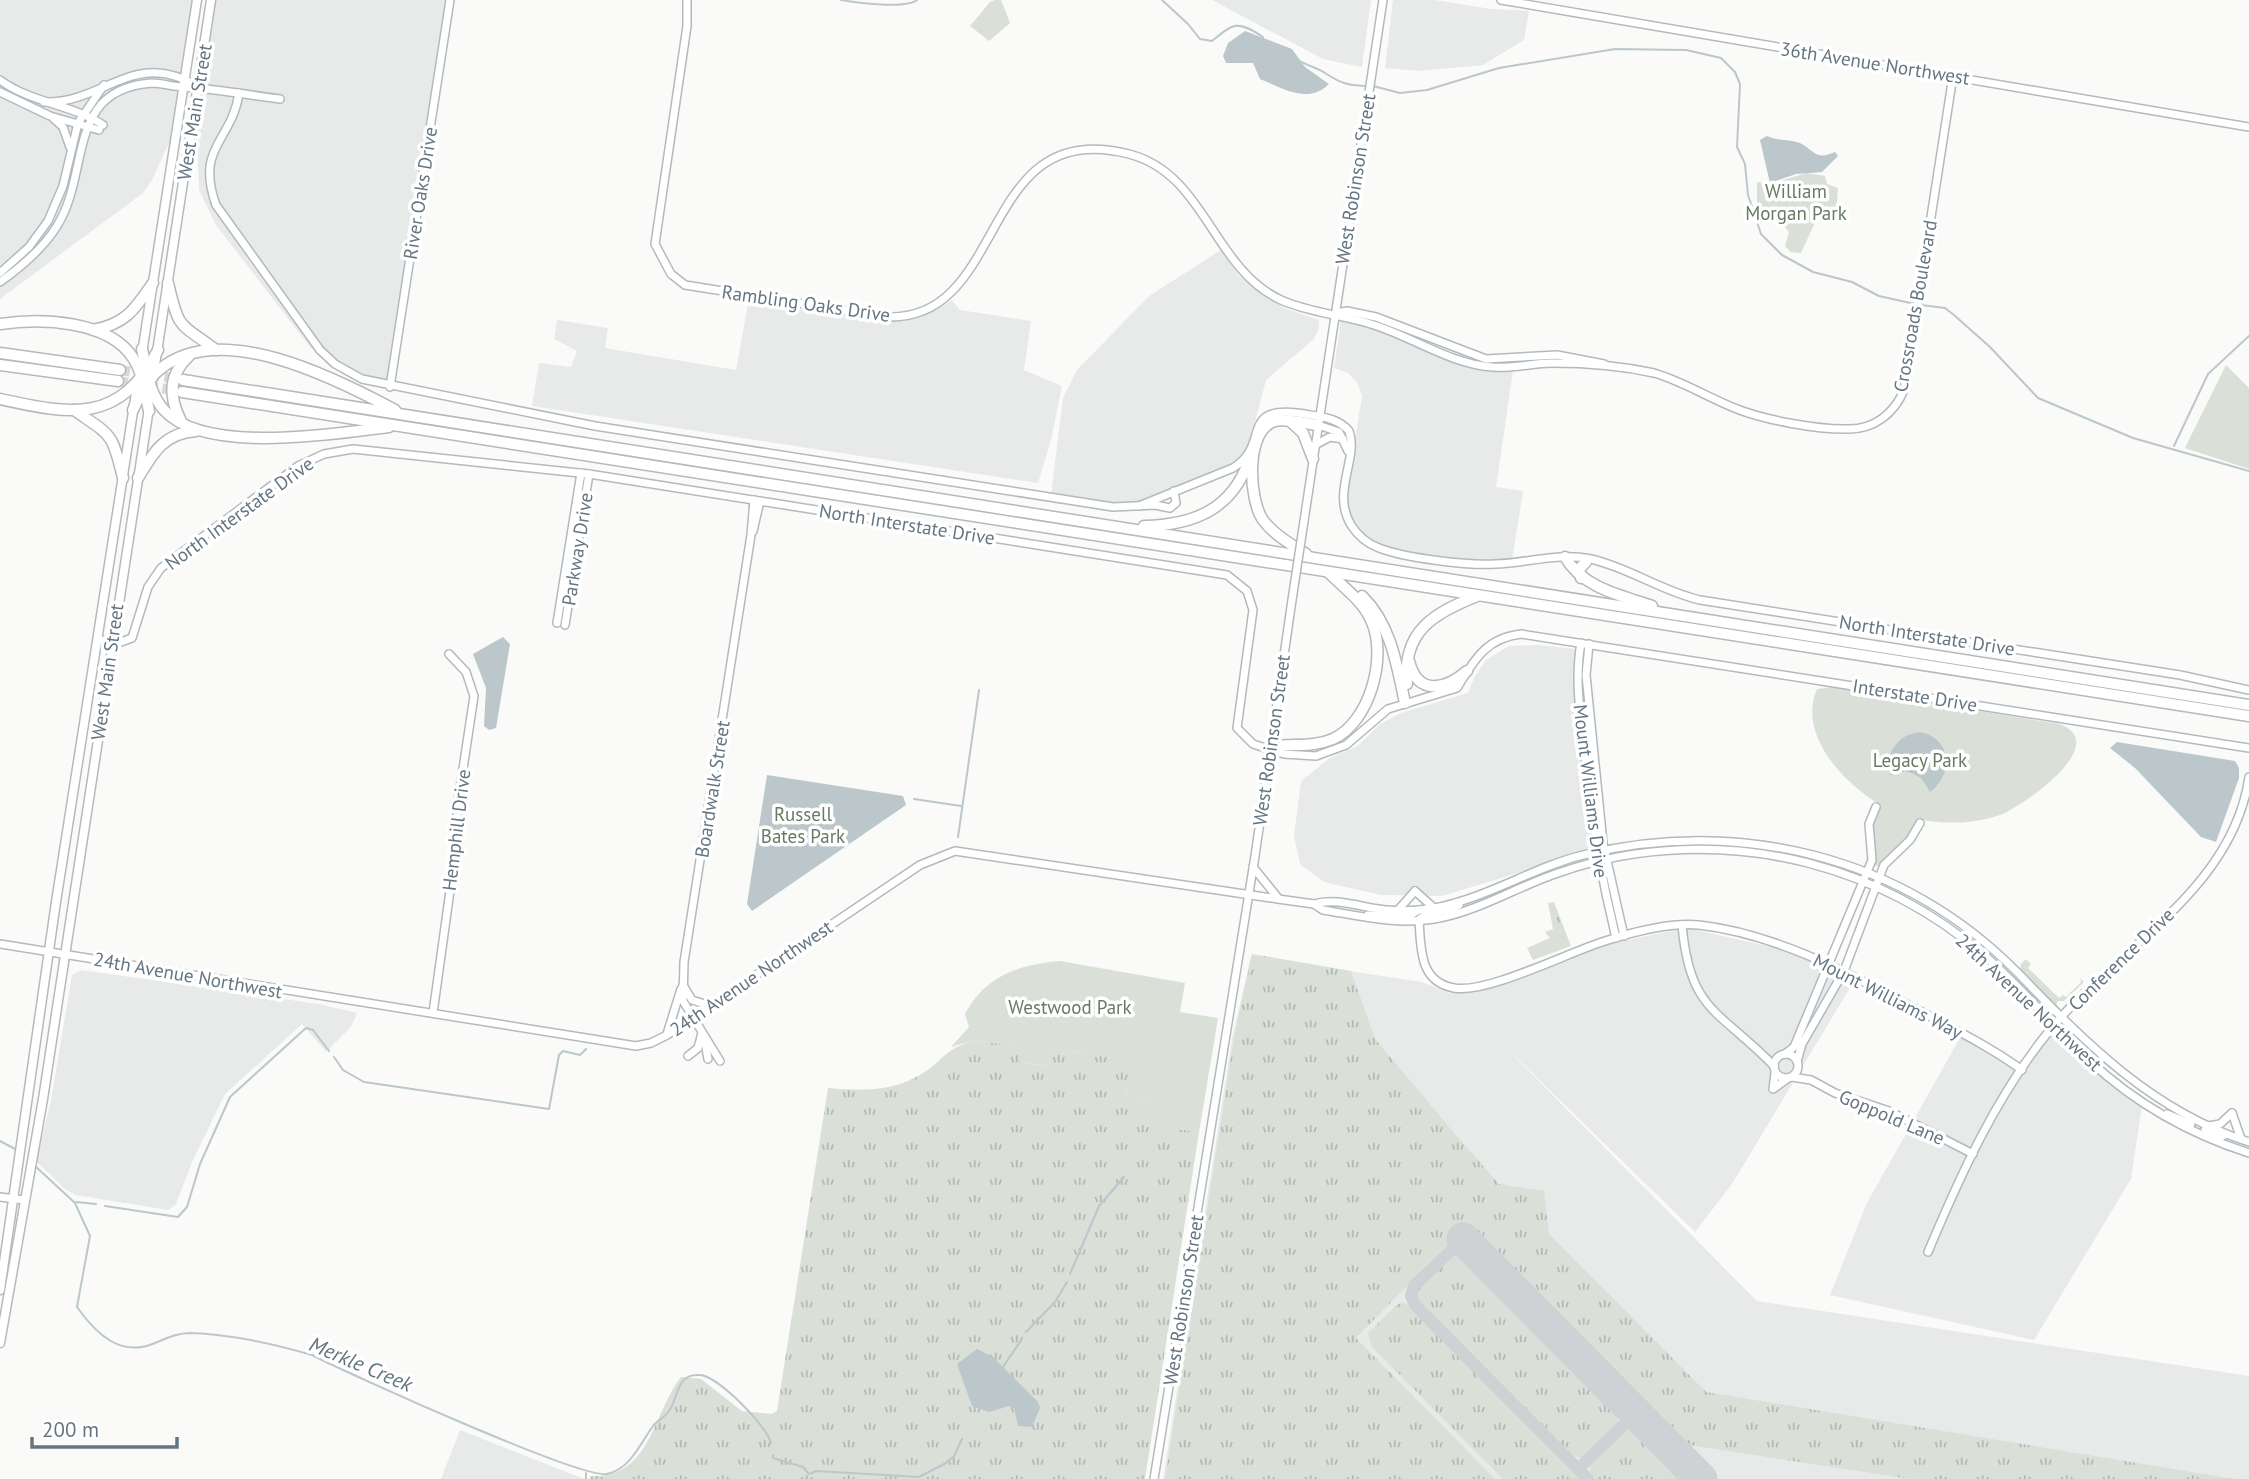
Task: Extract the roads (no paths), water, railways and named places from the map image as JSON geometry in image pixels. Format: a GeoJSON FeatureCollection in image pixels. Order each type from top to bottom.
{"type":"FeatureCollection","features":[{"type":"Feature","properties":{"kind":"highway"},"geometry":{"type":"LineString","coordinates":[[92,330],[126,319],[138,307],[153,283]]}},
{"type":"Feature","properties":{"kind":"highway"},"geometry":{"type":"LineString","coordinates":[[168,283],[174,311],[183,327],[216,350]]}},
{"type":"Feature","properties":{"kind":"highway"},"geometry":{"type":"LineString","coordinates":[[0,324],[40,322],[92,330],[118,342],[131,355],[164,410],[182,424],[202,430],[271,439],[400,426]]}},
{"type":"Feature","properties":{"kind":"highway"},"geometry":{"type":"LineString","coordinates":[[142,349],[149,411]]}},
{"type":"Feature","properties":{"kind":"highway"},"geometry":{"type":"LineString","coordinates":[[133,410],[158,350]]}},
{"type":"Feature","properties":{"kind":"highway"},"geometry":{"type":"LineString","coordinates":[[0,399],[73,410],[110,404],[172,360],[194,352],[216,350],[269,356],[296,363],[402,414]]}},
{"type":"Feature","properties":{"kind":"highway"},"geometry":{"type":"LineString","coordinates":[[182,424],[172,400],[172,387],[180,364],[194,352]]}},
{"type":"Feature","properties":{"kind":"highway"},"geometry":{"type":"LineString","coordinates":[[0,354],[120,370]]}},
{"type":"Feature","properties":{"kind":"highway"},"geometry":{"type":"LineString","coordinates":[[0,365],[118,382]]}},
{"type":"Feature","properties":{"kind":"highway"},"geometry":{"type":"LineString","coordinates":[[183,380],[2249,705]]}},
{"type":"Feature","properties":{"kind":"highway"},"geometry":{"type":"LineString","coordinates":[[182,391],[2249,716]]}},
{"type":"Feature","properties":{"kind":"highway"},"geometry":{"type":"LineString","coordinates":[[73,410],[98,424],[113,440],[123,478]]}},
{"type":"Feature","properties":{"kind":"highway"},"geometry":{"type":"LineString","coordinates":[[1309,557],[1267,525],[1257,510],[1252,493],[1252,470],[1261,433],[1275,421],[1319,421]]}},
{"type":"Feature","properties":{"kind":"highway"},"geometry":{"type":"LineString","coordinates":[[1291,422],[1303,433],[1313,459]]}},
{"type":"Feature","properties":{"kind":"highway"},"geometry":{"type":"LineString","coordinates":[[138,478],[152,454],[164,441],[182,433],[202,430]]}},
{"type":"Feature","properties":{"kind":"highway"},"geometry":{"type":"LineString","coordinates":[[1104,525],[1163,525],[1201,517],[1221,504],[1235,489],[1245,471],[1252,446]]}},
{"type":"Feature","properties":{"kind":"highway"},"geometry":{"type":"LineString","coordinates":[[1565,557],[1581,578],[1611,592],[1679,615]]}},
{"type":"Feature","properties":{"kind":"highway"},"geometry":{"type":"LineString","coordinates":[[1581,578],[1579,569],[1586,562]]}},
{"type":"Feature","properties":{"kind":"highway"},"geometry":{"type":"LineString","coordinates":[[1328,572],[1359,594],[1378,616],[1393,650],[1408,702]]}},
{"type":"Feature","properties":{"kind":"highway"},"geometry":{"type":"LineString","coordinates":[[1269,747],[1315,745],[1337,737],[1353,725],[1369,698],[1377,649],[1374,627],[1361,604],[1328,572]]}},
{"type":"Feature","properties":{"kind":"highway"},"geometry":{"type":"LineString","coordinates":[[1408,702],[1408,655],[1419,632],[1433,617],[1480,595]]}},
{"type":"Feature","properties":{"kind":"highway"},"geometry":{"type":"LineString","coordinates":[[1408,655],[1416,677],[1432,686],[1445,686],[1467,671]]}},
{"type":"Feature","properties":{"kind":"main road","name":"West Main Street"},"geometry":{"type":"LineString","coordinates":[[142,349],[197,0]]}},
{"type":"Feature","properties":{"kind":"main road","name":"West Main Street"},"geometry":{"type":"LineString","coordinates":[[158,350],[211,0]]}},
{"type":"Feature","properties":{"kind":"main road","name":"River Oaks Drive"},"geometry":{"type":"LineString","coordinates":[[390,387],[450,0]]}},
{"type":"Feature","properties":{"kind":"main road","name":"Rambling Oaks Drive"},"geometry":{"type":"LineString","coordinates":[[687,0],[687,26],[655,244],[666,266],[682,284],[887,317],[920,312],[944,300],[965,278],[1008,201],[1030,175],[1059,157],[1102,150],[1140,157],[1174,177],[1192,196],[1229,255],[1257,285],[1283,301],[1335,313]]}},
{"type":"Feature","properties":{"kind":"main road","name":"West Robinson Street"},"geometry":{"type":"LineString","coordinates":[[1154,1479],[1253,867],[1383,0]]}},
{"type":"Feature","properties":{"kind":"main road","name":"36th Avenue Northwest"},"geometry":{"type":"LineString","coordinates":[[1501,0],[2249,127]]}},
{"type":"Feature","properties":{"kind":"main road"},"geometry":{"type":"LineString","coordinates":[[44,102],[75,100],[132,74],[152,72],[198,87],[280,99]]}},
{"type":"Feature","properties":{"kind":"main road","name":"Crossroads Boulevard"},"geometry":{"type":"LineString","coordinates":[[1335,313],[1375,325],[1481,366],[1510,368],[1552,363],[1614,367],[1658,375],[1750,414],[1830,428],[1859,429],[1885,417],[1901,396],[1953,76]]}},
{"type":"Feature","properties":{"kind":"main road"},"geometry":{"type":"LineString","coordinates":[[0,79],[25,95],[101,127]]}},
{"type":"Feature","properties":{"kind":"main road"},"geometry":{"type":"LineString","coordinates":[[0,282],[24,264],[57,227],[69,200],[84,120],[106,98],[122,89],[153,83],[184,83]]}},
{"type":"Feature","properties":{"kind":"main road"},"geometry":{"type":"LineString","coordinates":[[0,273],[29,247],[48,221],[63,186],[70,157],[84,120],[104,85]]}},
{"type":"Feature","properties":{"kind":"main road"},"geometry":{"type":"LineString","coordinates":[[0,92],[50,117],[66,134],[70,157]]}},
{"type":"Feature","properties":{"kind":"main road","name":"North Interstate Drive"},"geometry":{"type":"LineString","coordinates":[[239,93],[235,114],[210,157],[211,189],[220,212],[327,357],[353,376],[390,387],[661,437],[1112,507],[1172,507],[1176,501],[1174,491]]}},
{"type":"Feature","properties":{"kind":"main road"},"geometry":{"type":"LineString","coordinates":[[50,117],[84,120]]}},
{"type":"Feature","properties":{"kind":"main road","name":"West Main Street"},"geometry":{"type":"LineString","coordinates":[[0,1290],[48,951],[99,640],[133,410]]}},
{"type":"Feature","properties":{"kind":"main road","name":"West Main Street"},"geometry":{"type":"LineString","coordinates":[[0,1343],[65,954],[111,641],[149,411]]}},
{"type":"Feature","properties":{"kind":"main road","name":"North Interstate Drive"},"geometry":{"type":"LineString","coordinates":[[1139,506],[1233,468],[1245,458],[1252,446],[1258,425],[1274,412],[1338,422],[1347,429],[1351,440],[1343,497],[1346,514],[1360,537],[1378,548],[1481,565],[1565,557],[1610,565],[1660,589],[1700,600],[2180,675],[2249,690]]}},
{"type":"Feature","properties":{"kind":"main road","name":"North Interstate Drive"},"geometry":{"type":"LineString","coordinates":[[1319,421],[1335,430],[1345,440],[1349,452]]}},
{"type":"Feature","properties":{"kind":"main road"},"geometry":{"type":"LineString","coordinates":[[1315,445],[1330,437],[1345,440]]}},
{"type":"Feature","properties":{"kind":"main road","name":"North Interstate Drive"},"geometry":{"type":"LineString","coordinates":[[111,641],[125,642],[132,638],[148,587],[166,563],[290,472],[324,454],[363,449],[466,464],[585,474],[1233,577],[1247,591],[1253,610],[1236,723],[1248,741],[1294,755],[1328,754],[1354,740],[1382,713],[1408,702],[1448,693],[1457,688],[1486,647],[1512,635],[1585,643]]}},
{"type":"Feature","properties":{"kind":"main road","name":"Parkway Drive"},"geometry":{"type":"LineString","coordinates":[[561,624],[585,474]]}},
{"type":"Feature","properties":{"kind":"main road","name":"Boardwalk Street"},"geometry":{"type":"LineString","coordinates":[[720,1061],[684,1002],[683,985],[757,500]]}},
{"type":"Feature","properties":{"kind":"main road","name":"North Interstate Drive"},"geometry":{"type":"LineString","coordinates":[[1565,557],[1610,565]]}},
{"type":"Feature","properties":{"kind":"main road"},"geometry":{"type":"LineString","coordinates":[[99,640],[111,641]]}},
{"type":"Feature","properties":{"kind":"main road","name":"Interstate Drive"},"geometry":{"type":"LineString","coordinates":[[1585,643],[2249,748]]}},
{"type":"Feature","properties":{"kind":"main road","name":"Mount Williams Drive"},"geometry":{"type":"LineString","coordinates":[[1585,643],[1586,675],[1606,859],[1624,936]]}},
{"type":"Feature","properties":{"kind":"main road","name":"Mount Williams Drive"},"geometry":{"type":"LineString","coordinates":[[1585,643],[1577,683],[1597,861],[1616,938]]}},
{"type":"Feature","properties":{"kind":"main road","name":"Hemphill Drive"},"geometry":{"type":"LineString","coordinates":[[433,1013],[455,850],[458,802],[474,696],[466,672],[449,654]]}},
{"type":"Feature","properties":{"kind":"main road","name":"Conference Drive"},"geometry":{"type":"LineString","coordinates":[[1928,1252],[1973,1154],[2022,1070],[2061,1017],[2208,872],[2239,820],[2249,777]]}},
{"type":"Feature","properties":{"kind":"main road"},"geometry":{"type":"LineString","coordinates":[[1875,807],[1869,824],[1873,859],[1831,965],[1794,1047],[1783,1055],[1774,1069],[1773,1089],[1790,1078],[1798,1063],[1802,1044],[1844,971],[1875,887],[1888,860],[1910,840],[1920,823]]}},
{"type":"Feature","properties":{"kind":"main road","name":"24th Avenue Northwest"},"geometry":{"type":"LineString","coordinates":[[0,944],[629,1045],[651,1043],[667,1035],[920,865],[955,851],[1314,904],[1324,901],[1398,911],[1434,908],[1466,900],[1549,865],[1605,849],[1683,839],[1748,842],[1804,852],[1867,872],[1920,897],[1970,931],[2130,1080],[2207,1126],[2245,1141]]}},
{"type":"Feature","properties":{"kind":"main road","name":"24th Avenue Northwest"},"geometry":{"type":"LineString","coordinates":[[1314,904],[1323,910],[1359,916],[1401,921],[1432,919],[1472,908],[1548,876],[1606,859],[1671,850],[1732,850],[1791,859],[1864,881],[1921,910],[1969,943],[2109,1077],[2156,1111],[2224,1144],[2249,1150]]}},
{"type":"Feature","properties":{"kind":"main road"},"geometry":{"type":"LineString","coordinates":[[63,857],[79,860]]}},
{"type":"Feature","properties":{"kind":"main road"},"geometry":{"type":"LineString","coordinates":[[1253,867],[1278,899]]}},
{"type":"Feature","properties":{"kind":"main road"},"geometry":{"type":"LineString","coordinates":[[1415,891],[1434,908]]}},
{"type":"Feature","properties":{"kind":"main road"},"geometry":{"type":"LineString","coordinates":[[1359,916],[1409,916],[1418,910],[1415,891]]}},
{"type":"Feature","properties":{"kind":"main road"},"geometry":{"type":"LineString","coordinates":[[1398,911],[1415,891]]}},
{"type":"Feature","properties":{"kind":"main road"},"geometry":{"type":"LineString","coordinates":[[1466,900],[1452,909],[1423,915],[1419,920],[1422,961],[1429,974],[1445,986],[1462,989],[1509,977],[1616,938]]}},
{"type":"Feature","properties":{"kind":"main road"},"geometry":{"type":"LineString","coordinates":[[1420,937],[1432,919]]}},
{"type":"Feature","properties":{"kind":"main road"},"geometry":{"type":"LineString","coordinates":[[1401,921],[1420,937]]}},
{"type":"Feature","properties":{"kind":"main road"},"geometry":{"type":"LineString","coordinates":[[1682,925],[1686,965],[1698,993],[1717,1016],[1759,1051],[1774,1069],[1790,1078]]}},
{"type":"Feature","properties":{"kind":"main road","name":"Mount Williams Way"},"geometry":{"type":"LineString","coordinates":[[1616,938],[1682,925],[1699,925],[1767,941],[1844,971],[1971,1037],[2022,1070]]}},
{"type":"Feature","properties":{"kind":"main road"},"geometry":{"type":"LineString","coordinates":[[667,1035],[675,999],[683,985],[692,1000],[711,1006]]}},
{"type":"Feature","properties":{"kind":"main road"},"geometry":{"type":"LineString","coordinates":[[688,1056],[698,1048],[703,1035]]}},
{"type":"Feature","properties":{"kind":"main road"},"geometry":{"type":"LineString","coordinates":[[703,1035],[708,1059]]}},
{"type":"Feature","properties":{"kind":"main road"},"geometry":{"type":"LineString","coordinates":[[1759,1051],[1783,1055]]}},
{"type":"Feature","properties":{"kind":"main road","name":"Goppold Lane"},"geometry":{"type":"LineString","coordinates":[[1783,1055],[1798,1063],[1811,1080]]}},
{"type":"Feature","properties":{"kind":"main road","name":"Goppold Lane"},"geometry":{"type":"LineString","coordinates":[[1790,1078],[1811,1080],[1835,1093],[1913,1122],[1973,1154]]}},
{"type":"Feature","properties":{"kind":"main road"},"geometry":{"type":"LineString","coordinates":[[2156,1111],[2221,1137],[2226,1134],[2232,1114]]}},
{"type":"Feature","properties":{"kind":"main road"},"geometry":{"type":"LineString","coordinates":[[2207,1126],[2220,1124],[2232,1114]]}},
{"type":"Feature","properties":{"kind":"main road"},"geometry":{"type":"LineString","coordinates":[[2232,1114],[2245,1141]]}},
{"type":"Feature","properties":{"kind":"main road"},"geometry":{"type":"LineString","coordinates":[[0,1197],[24,1200]]}},
{"type":"Feature","properties":{"kind":"waterway"},"geometry":{"type":"LineString","coordinates":[[841,0],[892,5],[917,0]]}},
{"type":"Feature","properties":{"kind":"waterway"},"geometry":{"type":"LineString","coordinates":[[1162,0],[1200,39],[1212,41],[1236,26],[1247,28],[1263,37]]}},
{"type":"Feature","properties":{"kind":"waterway"},"geometry":{"type":"LineString","coordinates":[[1373,86],[1400,93],[1427,90],[1499,68],[1615,49],[1686,50],[1721,58],[1735,72],[1740,84],[1737,147],[1745,164],[1748,195],[1761,234],[1782,255],[1813,272],[1852,282],[1879,296],[1915,304]]}},
{"type":"Feature","properties":{"kind":"waterway"},"geometry":{"type":"LineString","coordinates":[[1300,61],[1340,82],[1368,86]]}},
{"type":"Feature","properties":{"kind":"waterway"},"geometry":{"type":"LineString","coordinates":[[1921,305],[1945,308],[1954,315],[1990,347],[2038,398],[2133,438],[2249,471]]}},
{"type":"Feature","properties":{"kind":"waterway"},"geometry":{"type":"LineString","coordinates":[[2174,446],[2208,374],[2249,336]]}},
{"type":"Feature","properties":{"kind":"waterway"},"geometry":{"type":"LineString","coordinates":[[958,837],[979,690]]}},
{"type":"Feature","properties":{"kind":"waterway"},"geometry":{"type":"LineString","coordinates":[[914,799],[961,806]]}},
{"type":"Feature","properties":{"kind":"waterway"},"geometry":{"type":"LineString","coordinates":[[105,1206],[178,1217],[187,1207],[200,1164],[230,1097],[306,1028],[313,1030],[329,1051]]}},
{"type":"Feature","properties":{"kind":"waterway"},"geometry":{"type":"LineString","coordinates":[[334,1057],[343,1070],[364,1082],[549,1109],[559,1055],[563,1051],[580,1055],[586,1049]]}},
{"type":"Feature","properties":{"kind":"waterway","name":"Merkle Creek"},"geometry":{"type":"LineString","coordinates":[[0,1141],[17,1150]]}},
{"type":"Feature","properties":{"kind":"waterway","name":"Merkle Creek"},"geometry":{"type":"LineString","coordinates":[[34,1165],[75,1203],[90,1236],[77,1307],[101,1334],[120,1345],[143,1347],[190,1333],[268,1343],[312,1355],[512,1444],[588,1471],[607,1474],[623,1467],[635,1454],[653,1426],[669,1411],[682,1382],[692,1375],[700,1375],[718,1384],[741,1403],[761,1425],[771,1443]]}},
{"type":"Feature","properties":{"kind":"waterway"},"geometry":{"type":"LineString","coordinates":[[1070,1274],[1099,1206],[1124,1177]]}},
{"type":"Feature","properties":{"kind":"waterway"},"geometry":{"type":"LineString","coordinates":[[76,1202],[96,1204]]}},
{"type":"Feature","properties":{"kind":"waterway"},"geometry":{"type":"LineString","coordinates":[[1026,1332],[1055,1302],[1067,1282]]}},
{"type":"Feature","properties":{"kind":"waterway"},"geometry":{"type":"LineString","coordinates":[[1003,1367],[1022,1339]]}},
{"type":"Feature","properties":{"kind":"waterway"},"geometry":{"type":"LineString","coordinates":[[809,1474],[816,1471],[919,1477],[954,1456],[962,1439]]}},
{"type":"Feature","properties":{"kind":"waterway","name":"Merkle Creek"},"geometry":{"type":"LineString","coordinates":[[773,1455],[773,1458],[803,1467],[808,1473]]}},
{"type":"Feature","properties":{"kind":"waterway"},"geometry":{"type":"LineString","coordinates":[[586,1473],[586,1479]]}},
{"type":"Feature","properties":{"kind":"tunnel"},"geometry":{"type":"LineString","coordinates":[[120,370],[179,379]]}},
{"type":"Feature","properties":{"kind":"tunnel"},"geometry":{"type":"LineString","coordinates":[[118,381],[179,391]]}},
{"type":"Feature","properties":{"kind":"park label","name":"William Morgan Park"},"geometry":{"type":"Point","coordinates":[1796,202]}},
{"type":"Feature","properties":{"kind":"park label","name":"Legacy Park"},"geometry":{"type":"Point","coordinates":[1920,760]}},
{"type":"Feature","properties":{"kind":"park label","name":"Russell Bates Park"},"geometry":{"type":"Point","coordinates":[803,825]}},
{"type":"Feature","properties":{"kind":"park label","name":"Westwood Park"},"geometry":{"type":"Point","coordinates":[1070,1007]}}]}
